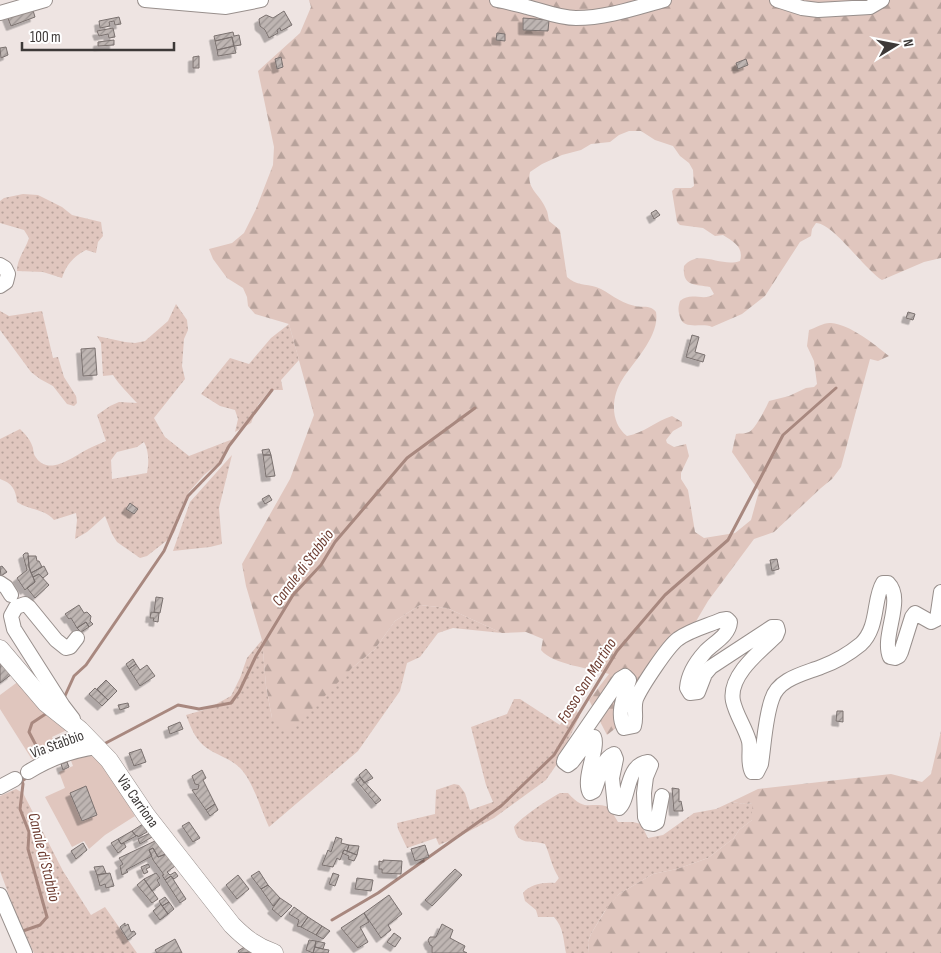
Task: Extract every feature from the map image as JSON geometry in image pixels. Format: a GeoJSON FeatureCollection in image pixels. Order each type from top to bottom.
{"type":"FeatureCollection","features":[{"type":"Feature","properties":{"kind":"main road","name":"Via Carriona"},"geometry":{"type":"LineString","coordinates":[[0,649],[46,702],[80,730],[109,760],[146,815],[232,925],[246,939],[261,949],[274,953]]}},
{"type":"Feature","properties":{"kind":"street"},"geometry":{"type":"LineString","coordinates":[[0,13],[45,0]]}},
{"type":"Feature","properties":{"kind":"street"},"geometry":{"type":"LineString","coordinates":[[145,0],[189,2],[226,7],[260,0]]}},
{"type":"Feature","properties":{"kind":"street"},"geometry":{"type":"LineString","coordinates":[[497,0],[526,6],[557,16],[575,18],[593,17],[664,0]]}},
{"type":"Feature","properties":{"kind":"street"},"geometry":{"type":"LineString","coordinates":[[777,0],[802,8],[818,10],[870,7],[882,0]]}},
{"type":"Feature","properties":{"kind":"street"},"geometry":{"type":"LineString","coordinates":[[0,265],[5,268],[8,274],[6,282],[0,286]]}},
{"type":"Feature","properties":{"kind":"street"},"geometry":{"type":"LineString","coordinates":[[0,583],[6,587],[11,595]]}},
{"type":"Feature","properties":{"kind":"street"},"geometry":{"type":"LineString","coordinates":[[662,796],[657,822],[653,824],[648,823],[645,818],[644,793],[647,772],[651,765],[648,762],[643,762],[635,770],[625,791],[622,805],[619,808],[615,807],[612,778],[616,759],[614,754],[610,756],[599,772],[596,788],[590,793],[587,788],[590,765],[596,743],[594,737],[591,737],[572,762],[568,765],[564,762],[564,759],[620,679],[625,676],[629,680],[624,694],[620,722],[624,728],[629,728],[634,726],[634,711],[640,691],[677,640],[690,632],[721,620],[727,619],[730,622],[728,630],[705,652],[692,670],[688,678],[687,688],[690,693],[694,693],[698,692],[705,674],[711,667],[772,627],[777,627],[776,636],[751,660],[734,682],[732,694],[733,703],[750,743],[750,767],[752,772],[757,772],[761,764],[772,699],[778,687],[797,675],[822,667],[862,642],[868,634],[876,614],[881,587],[884,583],[888,583],[893,591],[894,606],[888,648],[890,656],[895,658],[901,652],[915,613],[932,622],[937,619],[941,592]]}},
{"type":"Feature","properties":{"kind":"street"},"geometry":{"type":"LineString","coordinates":[[77,638],[70,647],[66,648],[56,640],[25,604],[16,607],[11,616],[14,629],[80,730]]}},
{"type":"Feature","properties":{"kind":"street"},"geometry":{"type":"LineString","coordinates":[[0,621],[14,629]]}},
{"type":"Feature","properties":{"kind":"street","name":"Via Stabbio"},"geometry":{"type":"LineString","coordinates":[[28,772],[53,759],[84,748],[97,746]]}},
{"type":"Feature","properties":{"kind":"street"},"geometry":{"type":"LineString","coordinates":[[0,787],[15,779]]}},
{"type":"Feature","properties":{"kind":"street"},"geometry":{"type":"LineString","coordinates":[[0,894],[25,953]]}},
{"type":"Feature","properties":{"kind":"green space"},"geometry":{"type":"Polygon","coordinates":[[[309,0],[941,0],[941,258],[924,262],[882,280],[831,230],[816,223],[812,229],[811,236],[800,242],[765,296],[742,314],[712,327],[689,325],[685,324],[680,317],[678,309],[680,301],[693,296],[706,297],[714,294],[710,287],[695,285],[687,281],[684,266],[690,261],[703,258],[725,262],[740,261],[741,252],[737,245],[723,235],[715,236],[703,228],[680,225],[677,222],[672,191],[675,188],[691,188],[694,186],[693,170],[673,146],[655,140],[641,131],[629,131],[619,135],[610,142],[591,144],[581,150],[562,155],[530,172],[530,183],[544,204],[549,221],[560,230],[567,277],[577,283],[601,289],[618,300],[638,307],[649,307],[656,312],[654,330],[650,339],[618,387],[614,402],[615,417],[621,431],[627,436],[672,416],[682,422],[682,426],[673,431],[666,440],[667,443],[674,447],[686,444],[689,456],[681,473],[681,479],[688,490],[695,532],[704,538],[735,533],[751,520],[759,491],[732,452],[736,434],[747,433],[754,427],[769,401],[789,396],[806,388],[814,387],[817,384],[814,361],[807,346],[809,330],[826,323],[839,324],[862,336],[889,356],[878,361],[870,359],[841,467],[832,479],[774,532],[754,539],[708,601],[695,623],[636,694],[622,723],[607,735],[589,700],[609,674],[554,659],[541,650],[543,639],[526,632],[502,633],[447,608],[420,605],[395,621],[375,649],[352,668],[290,732],[272,718],[266,686],[262,640],[246,586],[242,564],[290,479],[314,415],[289,324],[255,314],[248,306],[243,288],[227,278],[213,259],[209,249],[232,243],[244,233],[256,209],[273,165],[274,147],[258,71],[300,33],[311,7],[309,0]]]}},
{"type":"Feature","properties":{"kind":"green space"},"geometry":{"type":"Polygon","coordinates":[[[23,194],[38,195],[62,207],[72,215],[101,222],[103,236],[98,242],[96,253],[86,250],[78,255],[68,265],[62,278],[43,272],[17,271],[18,262],[29,238],[24,230],[0,223],[0,201],[4,198],[23,194]]]}},
{"type":"Feature","properties":{"kind":"green space"},"geometry":{"type":"Polygon","coordinates":[[[176,304],[187,320],[188,330],[184,339],[182,366],[185,379],[154,418],[165,437],[189,456],[233,439],[221,461],[204,475],[189,492],[182,506],[175,531],[170,538],[147,556],[140,558],[117,542],[105,516],[87,532],[75,539],[76,513],[54,520],[42,512],[17,502],[13,487],[0,479],[0,439],[20,429],[31,442],[35,456],[40,462],[47,465],[54,465],[69,460],[106,441],[97,415],[119,402],[137,403],[113,375],[103,376],[101,343],[97,336],[125,342],[145,341],[168,321],[176,304]],[[144,442],[137,447],[117,452],[111,460],[112,479],[147,473],[148,457],[144,442]]]}},
{"type":"Feature","properties":{"kind":"green space"},"geometry":{"type":"Polygon","coordinates":[[[0,311],[9,316],[42,311],[53,358],[58,357],[64,377],[76,396],[77,403],[74,406],[67,404],[53,386],[31,372],[0,330],[0,311]]]}},
{"type":"Feature","properties":{"kind":"green space"},"geometry":{"type":"Polygon","coordinates":[[[289,324],[299,360],[281,380],[283,390],[270,390],[258,405],[251,423],[235,432],[238,419],[235,410],[220,406],[201,394],[230,358],[249,364],[271,338],[289,324]]]}},
{"type":"Feature","properties":{"kind":"green space"},"geometry":{"type":"Polygon","coordinates":[[[232,455],[219,508],[222,544],[173,551],[190,502],[232,455]]]}},
{"type":"Feature","properties":{"kind":"green space"},"geometry":{"type":"Polygon","coordinates":[[[420,605],[447,608],[502,633],[453,628],[438,633],[420,657],[407,663],[400,691],[358,751],[269,827],[253,788],[245,774],[236,764],[200,742],[186,715],[207,709],[231,696],[247,658],[262,640],[266,686],[272,718],[352,668],[375,649],[395,621],[420,605]]]}},
{"type":"Feature","properties":{"kind":"green space"},"geometry":{"type":"Polygon","coordinates":[[[19,681],[69,729],[52,737],[59,752],[34,760],[31,758],[0,709],[0,695],[19,681]]]}},
{"type":"Feature","properties":{"kind":"green space"},"geometry":{"type":"Polygon","coordinates":[[[514,699],[520,699],[560,725],[569,706],[573,707],[580,715],[557,764],[546,780],[494,818],[462,835],[439,845],[436,838],[407,848],[397,823],[435,814],[436,790],[454,784],[459,785],[465,793],[470,810],[493,802],[486,785],[471,727],[507,714],[514,699]]]}},
{"type":"Feature","properties":{"kind":"green space"},"geometry":{"type":"Polygon","coordinates":[[[941,731],[941,953],[589,953],[588,942],[591,934],[608,906],[619,894],[653,874],[677,869],[708,858],[734,838],[739,830],[752,820],[752,803],[731,802],[758,789],[891,774],[922,782],[931,774],[941,731]]]}},
{"type":"Feature","properties":{"kind":"green space"},"geometry":{"type":"Polygon","coordinates":[[[93,756],[99,758],[133,805],[130,808],[135,816],[105,835],[89,849],[84,841],[72,847],[45,797],[65,788],[59,772],[73,766],[70,758],[93,756]]]}},
{"type":"Feature","properties":{"kind":"green space"},"geometry":{"type":"Polygon","coordinates":[[[16,789],[23,793],[63,871],[91,915],[105,907],[137,953],[34,953],[16,914],[0,871],[0,796],[16,789]]]}},
{"type":"Feature","properties":{"kind":"green space"},"geometry":{"type":"Polygon","coordinates":[[[560,793],[568,793],[584,805],[609,807],[618,822],[641,824],[648,838],[663,835],[694,813],[716,809],[731,802],[753,803],[752,820],[739,830],[734,838],[708,858],[677,869],[653,874],[619,894],[604,912],[591,934],[588,942],[589,953],[566,953],[560,925],[554,917],[538,917],[536,910],[525,901],[523,893],[538,884],[555,883],[559,878],[547,848],[545,844],[522,840],[518,837],[514,827],[529,813],[560,793]]]}},
{"type":"Feature","properties":{"kind":"building"},"geometry":{"type":"Polygon","coordinates":[[[32,7],[35,17],[11,26],[7,16],[32,7]]]}},
{"type":"Feature","properties":{"kind":"building"},"geometry":{"type":"Polygon","coordinates":[[[284,11],[292,25],[281,31],[280,28],[277,30],[278,33],[269,38],[265,30],[260,26],[259,19],[266,15],[273,18],[284,11]]]}},
{"type":"Feature","properties":{"kind":"building"},"geometry":{"type":"Polygon","coordinates":[[[119,17],[121,24],[115,25],[114,21],[109,22],[110,26],[100,28],[99,21],[119,17]]]}},
{"type":"Feature","properties":{"kind":"building"},"geometry":{"type":"Polygon","coordinates":[[[523,18],[549,20],[548,31],[523,30],[523,18]]]}},
{"type":"Feature","properties":{"kind":"building"},"geometry":{"type":"Polygon","coordinates":[[[113,28],[115,37],[109,38],[108,34],[99,36],[97,31],[113,28]]]}},
{"type":"Feature","properties":{"kind":"building"},"geometry":{"type":"Polygon","coordinates":[[[233,32],[234,36],[239,35],[241,45],[234,46],[232,37],[215,41],[214,36],[233,32]]]}},
{"type":"Feature","properties":{"kind":"building"},"geometry":{"type":"Polygon","coordinates":[[[497,33],[505,34],[505,41],[496,40],[497,33]]]}},
{"type":"Feature","properties":{"kind":"building"},"geometry":{"type":"Polygon","coordinates":[[[232,37],[234,46],[217,50],[215,41],[232,37]]]}},
{"type":"Feature","properties":{"kind":"building"},"geometry":{"type":"Polygon","coordinates":[[[114,40],[114,45],[98,46],[98,42],[114,40]]]}},
{"type":"Feature","properties":{"kind":"building"},"geometry":{"type":"Polygon","coordinates":[[[234,46],[236,53],[218,56],[217,50],[234,46]]]}},
{"type":"Feature","properties":{"kind":"building"},"geometry":{"type":"Polygon","coordinates":[[[6,47],[8,55],[1,58],[0,48],[6,47]]]}},
{"type":"Feature","properties":{"kind":"building"},"geometry":{"type":"Polygon","coordinates":[[[199,56],[199,68],[193,68],[193,57],[199,56]]]}},
{"type":"Feature","properties":{"kind":"building"},"geometry":{"type":"Polygon","coordinates":[[[281,57],[283,67],[277,69],[275,59],[281,57]]]}},
{"type":"Feature","properties":{"kind":"building"},"geometry":{"type":"Polygon","coordinates":[[[746,59],[748,65],[738,69],[736,63],[746,59]]]}},
{"type":"Feature","properties":{"kind":"building"},"geometry":{"type":"Polygon","coordinates":[[[656,210],[660,215],[654,219],[651,213],[656,210]]]}},
{"type":"Feature","properties":{"kind":"building"},"geometry":{"type":"Polygon","coordinates":[[[908,312],[915,314],[913,320],[906,318],[908,312]]]}},
{"type":"Feature","properties":{"kind":"building"},"geometry":{"type":"Polygon","coordinates":[[[692,335],[699,337],[695,352],[705,355],[703,362],[686,357],[692,335]]]}},
{"type":"Feature","properties":{"kind":"building"},"geometry":{"type":"Polygon","coordinates":[[[95,348],[97,375],[83,376],[81,349],[95,348]]]}},
{"type":"Feature","properties":{"kind":"building"},"geometry":{"type":"Polygon","coordinates":[[[269,449],[271,455],[263,455],[262,450],[269,449]]]}},
{"type":"Feature","properties":{"kind":"building"},"geometry":{"type":"Polygon","coordinates":[[[263,455],[271,455],[275,476],[266,477],[263,455]]]}},
{"type":"Feature","properties":{"kind":"building"},"geometry":{"type":"Polygon","coordinates":[[[269,495],[272,500],[265,504],[262,499],[269,495]]]}},
{"type":"Feature","properties":{"kind":"building"},"geometry":{"type":"Polygon","coordinates":[[[130,503],[138,509],[134,514],[126,509],[130,503]]]}},
{"type":"Feature","properties":{"kind":"building"},"geometry":{"type":"Polygon","coordinates":[[[28,553],[29,567],[35,582],[25,590],[17,578],[27,570],[23,555],[28,553]]]}},
{"type":"Feature","properties":{"kind":"building"},"geometry":{"type":"Polygon","coordinates":[[[28,556],[36,556],[37,561],[39,561],[42,567],[31,573],[28,556]]]}},
{"type":"Feature","properties":{"kind":"building"},"geometry":{"type":"Polygon","coordinates":[[[777,559],[779,569],[772,571],[770,560],[777,559]]]}},
{"type":"Feature","properties":{"kind":"building"},"geometry":{"type":"Polygon","coordinates":[[[2,566],[7,572],[1,576],[0,567],[2,566]]]}},
{"type":"Feature","properties":{"kind":"building"},"geometry":{"type":"Polygon","coordinates":[[[44,566],[48,574],[43,578],[39,574],[33,577],[31,573],[44,566]]]}},
{"type":"Feature","properties":{"kind":"building"},"geometry":{"type":"Polygon","coordinates":[[[39,574],[49,585],[35,598],[27,588],[35,582],[33,577],[39,574]]]}},
{"type":"Feature","properties":{"kind":"building"},"geometry":{"type":"Polygon","coordinates":[[[156,597],[163,598],[160,613],[154,612],[156,597]]]}},
{"type":"Feature","properties":{"kind":"building"},"geometry":{"type":"Polygon","coordinates":[[[79,605],[84,613],[87,612],[91,616],[90,621],[93,624],[89,627],[86,622],[77,628],[71,618],[69,619],[65,614],[79,605]]]}},
{"type":"Feature","properties":{"kind":"building"},"geometry":{"type":"Polygon","coordinates":[[[151,612],[159,613],[158,622],[153,621],[154,618],[150,618],[151,612]]]}},
{"type":"Feature","properties":{"kind":"building"},"geometry":{"type":"Polygon","coordinates":[[[86,622],[89,627],[81,632],[77,628],[86,622]]]}},
{"type":"Feature","properties":{"kind":"building"},"geometry":{"type":"Polygon","coordinates":[[[0,659],[12,674],[0,683],[0,659]]]}},
{"type":"Feature","properties":{"kind":"building"},"geometry":{"type":"Polygon","coordinates":[[[133,659],[136,664],[129,669],[126,664],[133,659]]]}},
{"type":"Feature","properties":{"kind":"building"},"geometry":{"type":"Polygon","coordinates":[[[136,664],[140,670],[147,665],[155,676],[140,686],[129,669],[136,664]]]}},
{"type":"Feature","properties":{"kind":"building"},"geometry":{"type":"Polygon","coordinates":[[[106,680],[117,691],[108,700],[97,689],[106,680]]]}},
{"type":"Feature","properties":{"kind":"building"},"geometry":{"type":"Polygon","coordinates":[[[95,688],[108,700],[102,706],[89,694],[95,688]]]}},
{"type":"Feature","properties":{"kind":"building"},"geometry":{"type":"Polygon","coordinates":[[[128,703],[129,707],[120,710],[118,705],[128,703]]]}},
{"type":"Feature","properties":{"kind":"building"},"geometry":{"type":"Polygon","coordinates":[[[837,711],[843,711],[843,722],[836,721],[837,711]]]}},
{"type":"Feature","properties":{"kind":"building"},"geometry":{"type":"Polygon","coordinates":[[[180,722],[183,729],[170,734],[168,727],[180,722]]]}},
{"type":"Feature","properties":{"kind":"building"},"geometry":{"type":"Polygon","coordinates":[[[69,733],[75,746],[61,752],[55,739],[69,733]]]}},
{"type":"Feature","properties":{"kind":"building"},"geometry":{"type":"Polygon","coordinates":[[[141,749],[146,762],[134,766],[129,753],[141,749]]]}},
{"type":"Feature","properties":{"kind":"building"},"geometry":{"type":"Polygon","coordinates":[[[67,762],[69,767],[63,770],[61,764],[67,762]]]}},
{"type":"Feature","properties":{"kind":"building"},"geometry":{"type":"Polygon","coordinates":[[[366,769],[373,778],[364,783],[359,775],[366,769]]]}},
{"type":"Feature","properties":{"kind":"building"},"geometry":{"type":"Polygon","coordinates":[[[202,770],[206,778],[203,780],[215,804],[206,810],[192,790],[198,789],[199,785],[195,784],[192,776],[202,770]]]}},
{"type":"Feature","properties":{"kind":"building"},"geometry":{"type":"Polygon","coordinates":[[[360,777],[381,800],[376,804],[356,780],[360,777]]]}},
{"type":"Feature","properties":{"kind":"building"},"geometry":{"type":"Polygon","coordinates":[[[86,786],[97,815],[82,821],[70,793],[86,786]]]}},
{"type":"Feature","properties":{"kind":"building"},"geometry":{"type":"Polygon","coordinates":[[[672,788],[679,789],[679,802],[681,801],[683,811],[674,811],[672,788]]]}},
{"type":"Feature","properties":{"kind":"building"},"geometry":{"type":"Polygon","coordinates":[[[215,804],[218,810],[210,816],[206,810],[215,804]]]}},
{"type":"Feature","properties":{"kind":"building"},"geometry":{"type":"Polygon","coordinates":[[[189,822],[200,838],[193,842],[182,826],[189,822]]]}},
{"type":"Feature","properties":{"kind":"building"},"geometry":{"type":"Polygon","coordinates":[[[143,824],[147,832],[138,837],[132,831],[143,824]]]}},
{"type":"Feature","properties":{"kind":"building"},"geometry":{"type":"Polygon","coordinates":[[[132,831],[136,836],[121,844],[118,839],[132,831]]]}},
{"type":"Feature","properties":{"kind":"building"},"geometry":{"type":"Polygon","coordinates":[[[150,833],[152,837],[140,844],[138,839],[150,833]]]}},
{"type":"Feature","properties":{"kind":"building"},"geometry":{"type":"Polygon","coordinates":[[[336,837],[342,839],[341,843],[349,845],[347,851],[344,850],[340,860],[337,858],[333,867],[322,865],[328,850],[331,852],[336,837]]]}},
{"type":"Feature","properties":{"kind":"building"},"geometry":{"type":"Polygon","coordinates":[[[118,839],[126,847],[118,853],[111,843],[118,839]]]}},
{"type":"Feature","properties":{"kind":"building"},"geometry":{"type":"Polygon","coordinates":[[[155,841],[166,854],[158,857],[153,848],[149,850],[152,856],[126,870],[128,872],[122,875],[120,866],[123,864],[119,858],[155,841]]]}},
{"type":"Feature","properties":{"kind":"building"},"geometry":{"type":"Polygon","coordinates":[[[83,843],[87,850],[76,859],[71,851],[83,843]]]}},
{"type":"Feature","properties":{"kind":"building"},"geometry":{"type":"Polygon","coordinates":[[[349,845],[359,846],[357,855],[347,851],[349,845]]]}},
{"type":"Feature","properties":{"kind":"building"},"geometry":{"type":"Polygon","coordinates":[[[425,845],[429,857],[415,861],[411,849],[425,845]]]}},
{"type":"Feature","properties":{"kind":"building"},"geometry":{"type":"Polygon","coordinates":[[[153,848],[158,857],[166,854],[175,866],[167,872],[170,875],[175,872],[178,876],[174,879],[171,876],[165,880],[149,850],[153,848]]]}},
{"type":"Feature","properties":{"kind":"building"},"geometry":{"type":"Polygon","coordinates":[[[344,850],[357,855],[354,861],[348,859],[349,856],[342,853],[344,850]]]}},
{"type":"Feature","properties":{"kind":"building"},"geometry":{"type":"Polygon","coordinates":[[[383,860],[402,861],[401,874],[382,873],[382,869],[379,869],[379,861],[383,862],[383,860]]]}},
{"type":"Feature","properties":{"kind":"building"},"geometry":{"type":"Polygon","coordinates":[[[148,864],[150,867],[146,869],[148,872],[144,874],[141,867],[148,864]]]}},
{"type":"Feature","properties":{"kind":"building"},"geometry":{"type":"Polygon","coordinates":[[[103,866],[106,873],[97,875],[94,867],[103,866]]]}},
{"type":"Feature","properties":{"kind":"building"},"geometry":{"type":"Polygon","coordinates":[[[455,869],[462,875],[432,906],[425,900],[455,869]]]}},
{"type":"Feature","properties":{"kind":"building"},"geometry":{"type":"Polygon","coordinates":[[[259,871],[268,885],[261,889],[251,876],[259,871]]]}},
{"type":"Feature","properties":{"kind":"building"},"geometry":{"type":"Polygon","coordinates":[[[110,873],[114,886],[106,888],[105,884],[100,886],[97,875],[110,873]]]}},
{"type":"Feature","properties":{"kind":"building"},"geometry":{"type":"Polygon","coordinates":[[[156,873],[160,878],[157,880],[160,885],[152,891],[144,879],[156,873]]]}},
{"type":"Feature","properties":{"kind":"building"},"geometry":{"type":"Polygon","coordinates":[[[333,873],[339,875],[335,886],[329,884],[333,873]]]}},
{"type":"Feature","properties":{"kind":"building"},"geometry":{"type":"Polygon","coordinates":[[[238,875],[249,889],[237,899],[226,885],[238,875]]]}},
{"type":"Feature","properties":{"kind":"building"},"geometry":{"type":"Polygon","coordinates":[[[171,876],[186,899],[180,903],[165,880],[171,876]]]}},
{"type":"Feature","properties":{"kind":"building"},"geometry":{"type":"Polygon","coordinates":[[[357,878],[373,880],[371,891],[355,889],[357,878]]]}},
{"type":"Feature","properties":{"kind":"building"},"geometry":{"type":"Polygon","coordinates":[[[144,879],[158,899],[152,903],[137,885],[144,879]]]}},
{"type":"Feature","properties":{"kind":"building"},"geometry":{"type":"Polygon","coordinates":[[[268,885],[280,898],[273,906],[261,889],[268,885]]]}},
{"type":"Feature","properties":{"kind":"building"},"geometry":{"type":"Polygon","coordinates":[[[389,895],[402,914],[388,925],[391,930],[381,938],[364,913],[389,895]]]}},
{"type":"Feature","properties":{"kind":"building"},"geometry":{"type":"Polygon","coordinates":[[[165,897],[169,902],[162,906],[159,901],[165,897]]]}},
{"type":"Feature","properties":{"kind":"building"},"geometry":{"type":"Polygon","coordinates":[[[280,898],[292,906],[281,917],[272,909],[280,898]]]}},
{"type":"Feature","properties":{"kind":"building"},"geometry":{"type":"Polygon","coordinates":[[[169,902],[174,909],[168,914],[162,906],[169,902]]]}},
{"type":"Feature","properties":{"kind":"building"},"geometry":{"type":"Polygon","coordinates":[[[161,904],[168,914],[160,920],[153,911],[161,904]]]}},
{"type":"Feature","properties":{"kind":"building"},"geometry":{"type":"Polygon","coordinates":[[[294,907],[308,917],[301,927],[297,926],[299,920],[289,914],[294,907]]]}},
{"type":"Feature","properties":{"kind":"building"},"geometry":{"type":"Polygon","coordinates":[[[364,913],[369,922],[360,927],[368,942],[358,948],[341,928],[364,913]]]}},
{"type":"Feature","properties":{"kind":"building"},"geometry":{"type":"Polygon","coordinates":[[[308,917],[322,926],[316,935],[301,927],[308,917]]]}},
{"type":"Feature","properties":{"kind":"building"},"geometry":{"type":"Polygon","coordinates":[[[125,923],[125,926],[128,924],[131,932],[134,931],[136,934],[128,940],[120,927],[125,923]]]}},
{"type":"Feature","properties":{"kind":"building"},"geometry":{"type":"Polygon","coordinates":[[[442,924],[453,930],[450,938],[465,946],[463,951],[467,953],[432,953],[432,946],[428,940],[430,937],[436,937],[442,924]]]}},
{"type":"Feature","properties":{"kind":"building"},"geometry":{"type":"Polygon","coordinates":[[[322,926],[330,931],[323,939],[316,935],[322,926]]]}},
{"type":"Feature","properties":{"kind":"building"},"geometry":{"type":"Polygon","coordinates":[[[394,933],[401,938],[395,947],[387,942],[394,933]]]}},
{"type":"Feature","properties":{"kind":"building"},"geometry":{"type":"Polygon","coordinates":[[[175,939],[182,953],[157,953],[155,950],[175,939]]]}},
{"type":"Feature","properties":{"kind":"building"},"geometry":{"type":"Polygon","coordinates":[[[309,940],[316,941],[313,953],[306,950],[309,940]]]}},
{"type":"Feature","properties":{"kind":"building"},"geometry":{"type":"Polygon","coordinates":[[[316,941],[325,943],[323,949],[315,947],[316,941]]]}},
{"type":"Feature","properties":{"kind":"building"},"geometry":{"type":"Polygon","coordinates":[[[246,946],[253,952],[240,953],[238,951],[246,946]]]}},
{"type":"Feature","properties":{"kind":"building"},"geometry":{"type":"Polygon","coordinates":[[[315,947],[329,950],[328,953],[313,953],[315,947]]]}},
{"type":"Feature","properties":{"kind":"waterway","name":"Fosso San Martino"},"geometry":{"type":"LineString","coordinates":[[332,920],[378,893],[501,806],[554,755],[617,651],[665,595],[728,540],[783,435],[836,388]]}},
{"type":"Feature","properties":{"kind":"waterway","name":"Canale di Stabbio"},"geometry":{"type":"LineString","coordinates":[[64,698],[74,676],[86,665],[164,551],[188,496],[220,463],[229,446],[272,390]]}},
{"type":"Feature","properties":{"kind":"waterway","name":"Canale di Stabbio"},"geometry":{"type":"LineString","coordinates":[[102,745],[178,705],[199,709],[231,703],[239,692],[256,656],[293,595],[321,565],[335,542],[407,458],[475,408]]}},
{"type":"Feature","properties":{"kind":"waterway","name":"Canale di Stabbio"},"geometry":{"type":"LineString","coordinates":[[40,753],[29,732],[32,723],[47,713]]}},
{"type":"Feature","properties":{"kind":"waterway","name":"Canale di Stabbio"},"geometry":{"type":"LineString","coordinates":[[20,932],[40,925],[47,917],[28,849],[29,832],[20,809],[22,781],[29,776]]}}]}
